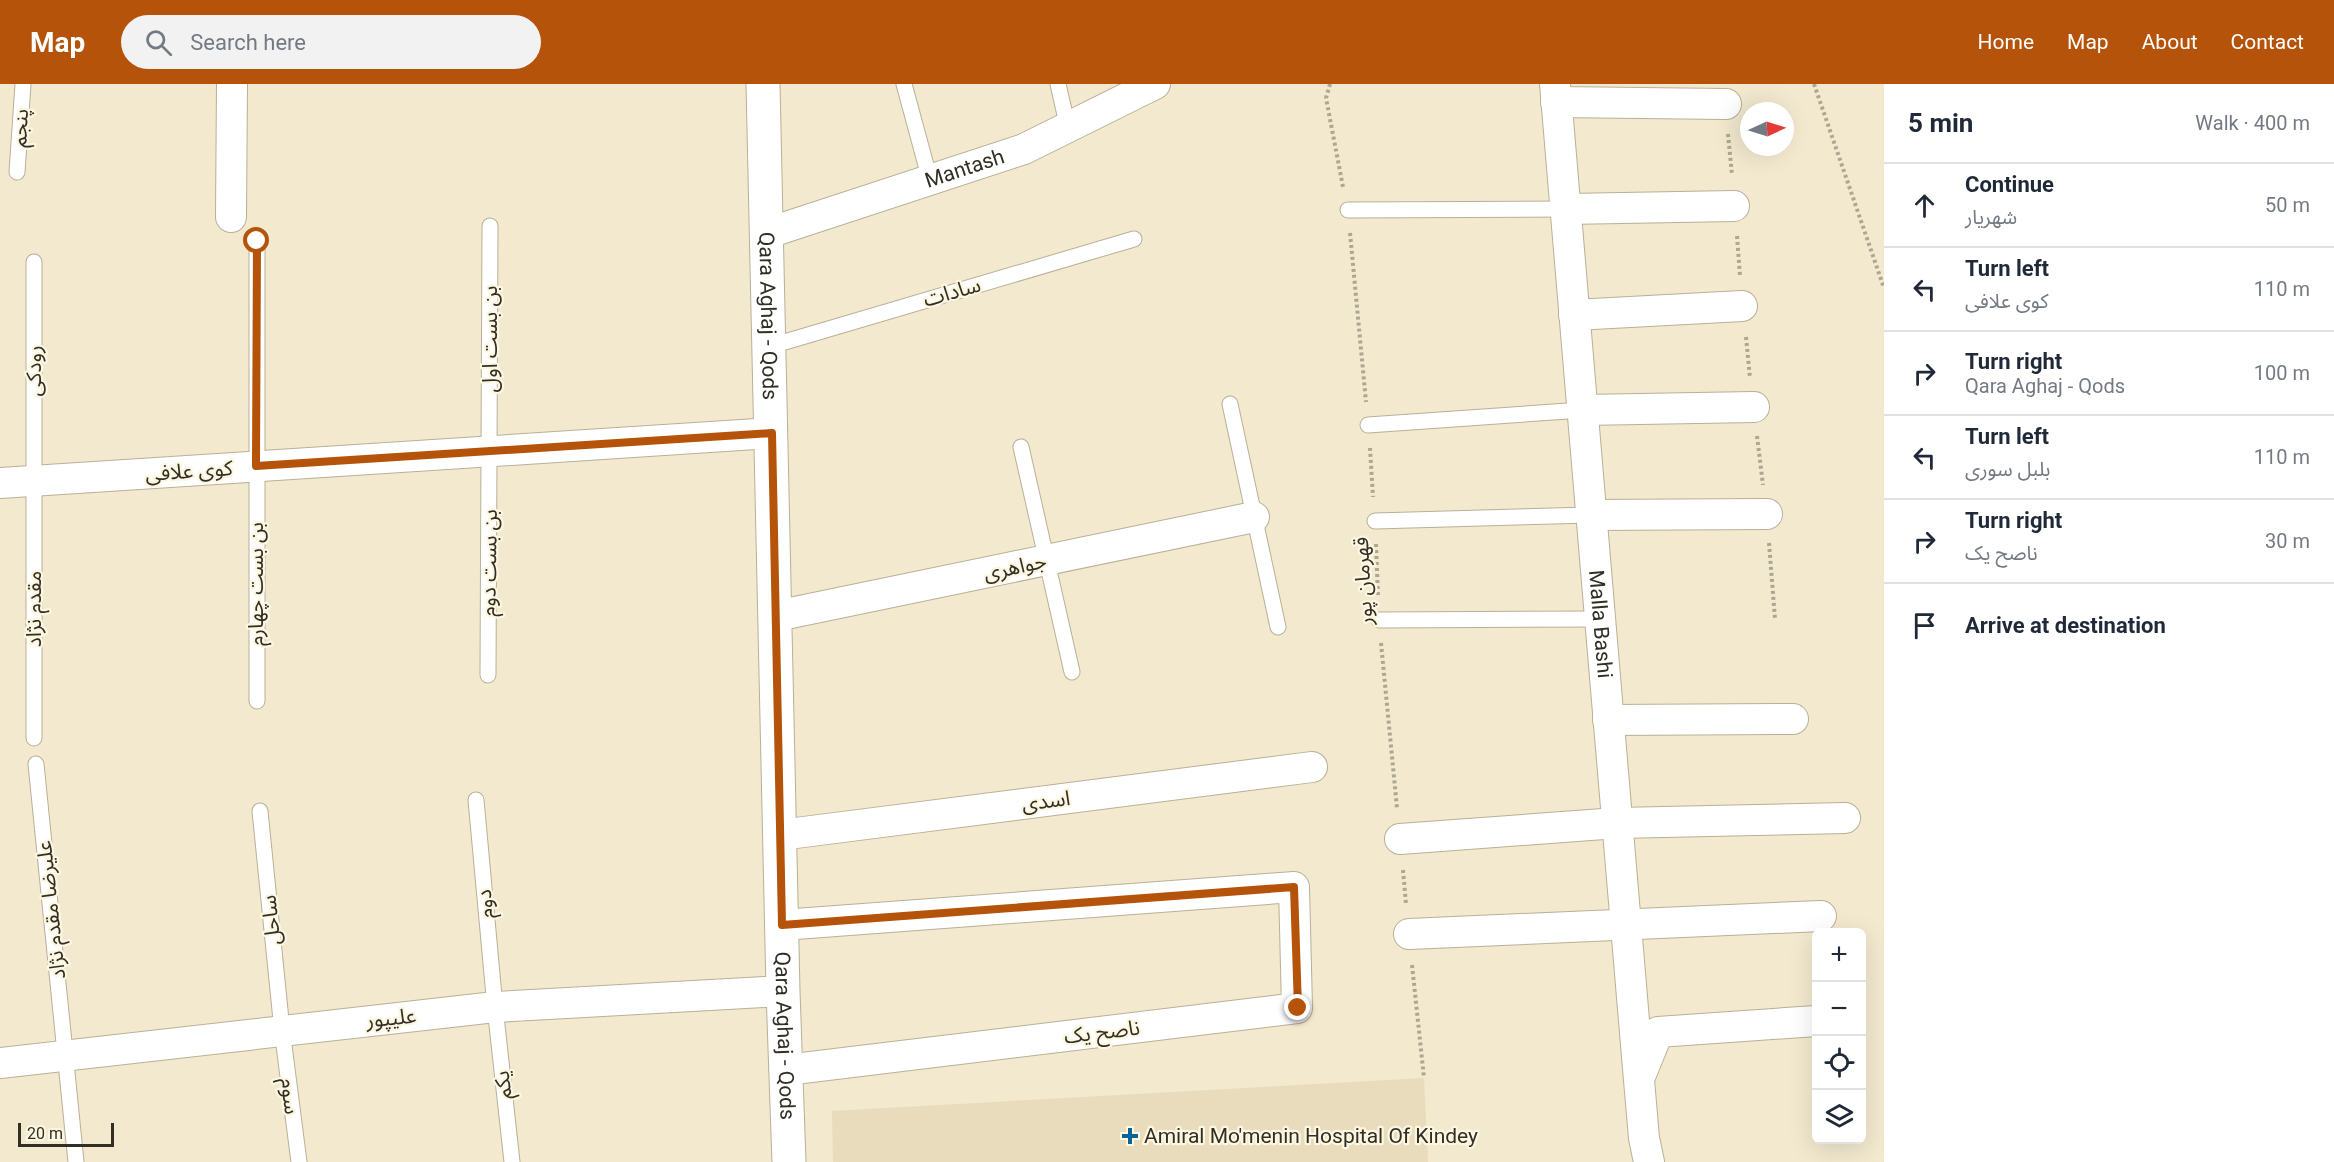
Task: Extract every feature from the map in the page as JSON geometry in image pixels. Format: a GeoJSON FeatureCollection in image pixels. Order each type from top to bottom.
{"type":"FeatureCollection","features":[{"type":"Feature","properties":{"kind":"main road","name":"Qara Aghaj - Qods"},"geometry":{"type":"LineString","coordinates":[[764,84],[783,991],[789,1162]]}},
{"type":"Feature","properties":{"kind":"street"},"geometry":{"type":"LineString","coordinates":[[231,217],[232,84]]}},
{"type":"Feature","properties":{"kind":"street","name":"Mantash"},"geometry":{"type":"LineString","coordinates":[[768,233],[1024,149],[1155,84]]}},
{"type":"Feature","properties":{"kind":"street"},"geometry":{"type":"LineString","coordinates":[[1556,93],[1726,104]]}},
{"type":"Feature","properties":{"kind":"street","name":"Malla Bashi"},"geometry":{"type":"LineString","coordinates":[[1556,93],[1644,1138],[1649,1162]]}},
{"type":"Feature","properties":{"kind":"street"},"geometry":{"type":"LineString","coordinates":[[1566,209],[1734,206]]}},
{"type":"Feature","properties":{"kind":"street"},"geometry":{"type":"LineString","coordinates":[[1575,315],[1742,306]]}},
{"type":"Feature","properties":{"kind":"street"},"geometry":{"type":"LineString","coordinates":[[1582,410],[1754,407]]}},
{"type":"Feature","properties":{"kind":"street","name":"کوی علافی"},"geometry":{"type":"LineString","coordinates":[[0,483],[772,433]]}},
{"type":"Feature","properties":{"kind":"street"},"geometry":{"type":"LineString","coordinates":[[1591,515],[1767,514]]}},
{"type":"Feature","properties":{"kind":"street","name":"جواهری"},"geometry":{"type":"LineString","coordinates":[[776,616],[1254,517]]}},
{"type":"Feature","properties":{"kind":"street"},"geometry":{"type":"LineString","coordinates":[[1608,720],[1792,720]]}},
{"type":"Feature","properties":{"kind":"street","name":"اسدی"},"geometry":{"type":"LineString","coordinates":[[780,836],[1312,767]]}},
{"type":"Feature","properties":{"kind":"street"},"geometry":{"type":"LineString","coordinates":[[1400,839],[1617,823],[1845,818]]}},
{"type":"Feature","properties":{"kind":"street","name":"ناصح یک"},"geometry":{"type":"LineString","coordinates":[[782,925],[1294,887],[1298,1008],[786,1070]]}},
{"type":"Feature","properties":{"kind":"street"},"geometry":{"type":"LineString","coordinates":[[1409,934],[1821,916]]}},
{"type":"Feature","properties":{"kind":"street","name":"علیپور"},"geometry":{"type":"LineString","coordinates":[[0,1063],[495,1007],[783,991]]}},
{"type":"Feature","properties":{"kind":"street"},"geometry":{"type":"LineString","coordinates":[[1639,1080],[1658,1032],[1812,1021]]}},
{"type":"Feature","properties":{"kind":"lane","name":"پنجم"},"geometry":{"type":"LineString","coordinates":[[17,172],[22,84]]}},
{"type":"Feature","properties":{"kind":"lane"},"geometry":{"type":"LineString","coordinates":[[904,84],[930,180]]}},
{"type":"Feature","properties":{"kind":"lane"},"geometry":{"type":"LineString","coordinates":[[1059,84],[1068,128]]}},
{"type":"Feature","properties":{"kind":"lane"},"geometry":{"type":"LineString","coordinates":[[1348,210],[1566,209]]}},
{"type":"Feature","properties":{"kind":"lane","name":"بن بست اول"},"geometry":{"type":"LineString","coordinates":[[490,226],[490,452]]}},
{"type":"Feature","properties":{"kind":"lane","name":"سادات"},"geometry":{"type":"LineString","coordinates":[[771,346],[1134,239]]}},
{"type":"Feature","properties":{"kind":"lane","name":"بن بست چهارم"},"geometry":{"type":"LineString","coordinates":[[257,241],[257,701]]}},
{"type":"Feature","properties":{"kind":"lane","name":"رودکی"},"geometry":{"type":"LineString","coordinates":[[34,262],[34,481]]}},
{"type":"Feature","properties":{"kind":"lane"},"geometry":{"type":"LineString","coordinates":[[1230,404],[1278,627]]}},
{"type":"Feature","properties":{"kind":"lane"},"geometry":{"type":"LineString","coordinates":[[1368,425],[1582,410]]}},
{"type":"Feature","properties":{"kind":"lane"},"geometry":{"type":"LineString","coordinates":[[1022,447],[1072,672]]}},
{"type":"Feature","properties":{"kind":"lane","name":"بن بست دوم"},"geometry":{"type":"LineString","coordinates":[[488,675],[490,452]]}},
{"type":"Feature","properties":{"kind":"lane","name":"مقدم نژاد"},"geometry":{"type":"LineString","coordinates":[[34,481],[34,738]]}},
{"type":"Feature","properties":{"kind":"lane"},"geometry":{"type":"LineString","coordinates":[[1375,520],[1591,515]]}},
{"type":"Feature","properties":{"kind":"lane"},"geometry":{"type":"LineString","coordinates":[[1379,620],[1600,619]]}},
{"type":"Feature","properties":{"kind":"lane","name":"علیرضا مقدم نژاد"},"geometry":{"type":"LineString","coordinates":[[36,764],[76,1162]]}},
{"type":"Feature","properties":{"kind":"lane","name":"دوم"},"geometry":{"type":"LineString","coordinates":[[476,800],[495,1007]]}},
{"type":"Feature","properties":{"kind":"lane","name":"ساحل"},"geometry":{"type":"LineString","coordinates":[[260,811],[282,1030]]}},
{"type":"Feature","properties":{"kind":"lane","name":"یکم"},"geometry":{"type":"LineString","coordinates":[[495,1007],[512,1162]]}},
{"type":"Feature","properties":{"kind":"lane","name":"سوم"},"geometry":{"type":"LineString","coordinates":[[282,1030],[299,1162]]}},
{"type":"Feature","properties":{"kind":"path","name":"قهرمان پور"},"geometry":{"type":"LineString","coordinates":[[1330,84],[1326,98],[1348,210],[1368,425],[1379,620],[1424,1078]]}},
{"type":"Feature","properties":{"kind":"path"},"geometry":{"type":"LineString","coordinates":[[1814,84],[1884,288]]}},
{"type":"Feature","properties":{"kind":"path"},"geometry":{"type":"LineString","coordinates":[[1726,104],[1742,306],[1767,514],[1775,619]]}},
{"type":"Feature","properties":{"kind":"shaded area","name":"Amiral Mo'menin Hospital Of Kindey"},"geometry":{"type":"Polygon","coordinates":[[[1424,1078],[1428,1162],[833,1162],[832,1111],[1424,1078]]]}},
{"type":"Feature","properties":{"kind":"place","name":"Amiral Mo'menin Hospital Of Kindey"},"geometry":{"type":"Point","coordinates":[1130,1136]}},
{"type":"Feature","properties":{"kind":"route"},"geometry":{"type":"LineString","coordinates":[[257,241],[256,466],[772,433],[782,925],[1294,887],[1298,1008]]}}]}
